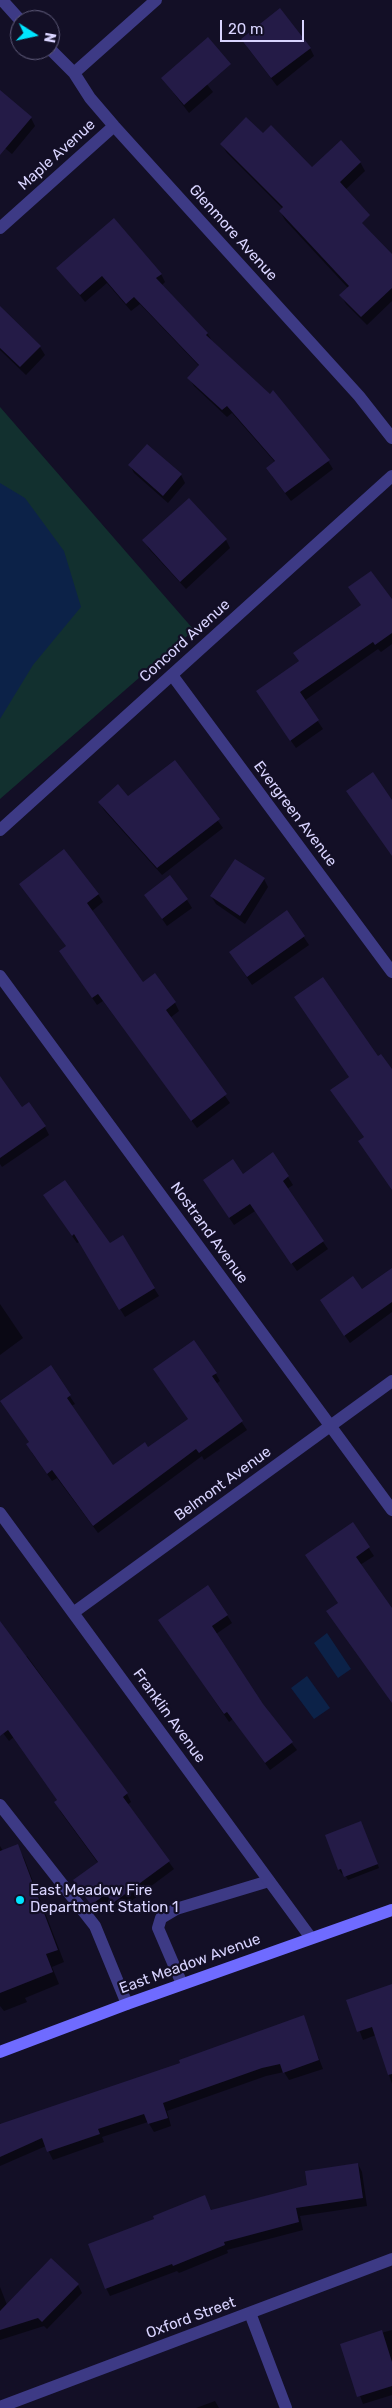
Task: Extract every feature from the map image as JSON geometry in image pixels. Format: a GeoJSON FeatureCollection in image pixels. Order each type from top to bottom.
{"type":"FeatureCollection","features":[{"type":"Feature","properties":{"kind":"street"},"geometry":{"type":"LineString","coordinates":[[2,0],[11,10]]}},
{"type":"Feature","properties":{"kind":"street"},"geometry":{"type":"LineString","coordinates":[[74,73],[156,0]]}},
{"type":"Feature","properties":{"kind":"street","name":"Glenmore Avenue"},"geometry":{"type":"LineString","coordinates":[[60,60],[74,73],[90,98],[114,126],[359,396],[392,438]]}},
{"type":"Feature","properties":{"kind":"street","name":"Maple Avenue"},"geometry":{"type":"LineString","coordinates":[[0,228],[114,126]]}},
{"type":"Feature","properties":{"kind":"street","name":"Concord Avenue"},"geometry":{"type":"LineString","coordinates":[[0,830],[392,476]]}},
{"type":"Feature","properties":{"kind":"street","name":"Evergreen Avenue"},"geometry":{"type":"LineString","coordinates":[[172,675],[392,972]]}},
{"type":"Feature","properties":{"kind":"street","name":"Nostrand Avenue"},"geometry":{"type":"LineString","coordinates":[[0,976],[392,1510]]}},
{"type":"Feature","properties":{"kind":"street","name":"Belmont Avenue"},"geometry":{"type":"LineString","coordinates":[[73,1614],[392,1381]]}},
{"type":"Feature","properties":{"kind":"street","name":"Franklin Avenue"},"geometry":{"type":"LineString","coordinates":[[0,1514],[311,1938]]}},
{"type":"Feature","properties":{"kind":"street"},"geometry":{"type":"LineString","coordinates":[[0,1805],[94,1926],[127,2004]]}},
{"type":"Feature","properties":{"kind":"street"},"geometry":{"type":"LineString","coordinates":[[182,1984],[158,1928],[160,1918],[176,1908],[269,1881]]}},
{"type":"Feature","properties":{"kind":"street","name":"East Meadow Avenue"},"geometry":{"type":"LineString","coordinates":[[0,2052],[182,1984],[392,1910]]}},
{"type":"Feature","properties":{"kind":"street","name":"Oxford Street"},"geometry":{"type":"LineString","coordinates":[[0,2406],[392,2259]]}},
{"type":"Feature","properties":{"kind":"street"},"geometry":{"type":"LineString","coordinates":[[250,2313],[286,2408]]}},
{"type":"Feature","properties":{"kind":"green space"},"geometry":{"type":"Polygon","coordinates":[[[0,407],[194,630],[0,799],[0,407]]]}},
{"type":"Feature","properties":{"kind":"water"},"geometry":{"type":"Polygon","coordinates":[[[0,483],[25,498],[64,551],[81,607],[33,665],[0,719],[0,483]]]}},
{"type":"Feature","properties":{"kind":"water"},"geometry":{"type":"Polygon","coordinates":[[[327,1633],[351,1669],[338,1678],[314,1643],[327,1633]]]}},
{"type":"Feature","properties":{"kind":"water"},"geometry":{"type":"Polygon","coordinates":[[[307,1676],[330,1708],[314,1719],[291,1688],[307,1676]]]}},
{"type":"Feature","properties":{"kind":"building"},"geometry":{"type":"Polygon","coordinates":[[[280,8],[311,48],[271,78],[241,39],[280,8]]]}},
{"type":"Feature","properties":{"kind":"building"},"geometry":{"type":"Polygon","coordinates":[[[208,37],[231,64],[184,105],[161,78],[208,37]]]}},
{"type":"Feature","properties":{"kind":"building"},"geometry":{"type":"Polygon","coordinates":[[[0,90],[32,117],[0,155],[0,90]]]}},
{"type":"Feature","properties":{"kind":"building"},"geometry":{"type":"Polygon","coordinates":[[[246,117],[263,133],[271,125],[312,167],[341,140],[361,162],[340,182],[370,215],[362,223],[392,254],[392,288],[361,317],[339,295],[349,286],[279,211],[283,207],[220,144],[246,117]]]}},
{"type":"Feature","properties":{"kind":"building"},"geometry":{"type":"Polygon","coordinates":[[[114,218],[162,274],[156,278],[208,333],[206,335],[270,394],[273,390],[330,460],[285,493],[266,468],[275,461],[227,406],[222,410],[187,378],[199,365],[134,297],[126,304],[102,276],[80,295],[56,268],[114,218]]]}},
{"type":"Feature","properties":{"kind":"building"},"geometry":{"type":"Polygon","coordinates":[[[0,306],[41,346],[20,367],[0,348],[0,306]]]}},
{"type":"Feature","properties":{"kind":"building"},"geometry":{"type":"Polygon","coordinates":[[[147,444],[182,474],[163,496],[128,465],[147,444]]]}},
{"type":"Feature","properties":{"kind":"building"},"geometry":{"type":"Polygon","coordinates":[[[189,498],[227,539],[180,582],[142,540],[189,498]]]}},
{"type":"Feature","properties":{"kind":"building"},"geometry":{"type":"Polygon","coordinates":[[[371,571],[392,599],[392,633],[375,645],[373,642],[300,692],[319,720],[290,741],[256,691],[299,661],[293,653],[361,605],[348,587],[371,571]]]}},
{"type":"Feature","properties":{"kind":"building"},"geometry":{"type":"Polygon","coordinates":[[[175,760],[220,819],[157,868],[98,802],[118,784],[128,796],[175,760]]]}},
{"type":"Feature","properties":{"kind":"building"},"geometry":{"type":"Polygon","coordinates":[[[373,772],[392,800],[392,856],[346,791],[373,772]]]}},
{"type":"Feature","properties":{"kind":"building"},"geometry":{"type":"Polygon","coordinates":[[[64,849],[99,894],[87,903],[143,982],[155,973],[176,1002],[166,1010],[227,1094],[191,1121],[98,994],[92,998],[59,951],[66,946],[19,884],[64,849]]]}},
{"type":"Feature","properties":{"kind":"building"},"geometry":{"type":"Polygon","coordinates":[[[235,859],[265,878],[240,916],[210,896],[235,859]]]}},
{"type":"Feature","properties":{"kind":"building"},"geometry":{"type":"Polygon","coordinates":[[[170,875],[188,899],[162,919],[144,895],[170,875]]]}},
{"type":"Feature","properties":{"kind":"building"},"geometry":{"type":"Polygon","coordinates":[[[287,910],[305,936],[247,977],[229,952],[287,910]]]}},
{"type":"Feature","properties":{"kind":"building"},"geometry":{"type":"Polygon","coordinates":[[[323,977],[378,1056],[381,1054],[392,1069],[392,1190],[358,1141],[364,1137],[330,1090],[349,1077],[294,997],[323,977]]]}},
{"type":"Feature","properties":{"kind":"building"},"geometry":{"type":"Polygon","coordinates":[[[0,1076],[22,1107],[29,1102],[46,1126],[0,1158],[0,1076]]]}},
{"type":"Feature","properties":{"kind":"building"},"geometry":{"type":"Polygon","coordinates":[[[273,1152],[289,1176],[283,1181],[324,1241],[291,1264],[250,1204],[229,1218],[203,1180],[233,1159],[243,1174],[273,1152]]]}},
{"type":"Feature","properties":{"kind":"building"},"geometry":{"type":"Polygon","coordinates":[[[65,1180],[110,1243],[123,1235],[155,1288],[119,1310],[74,1234],[72,1236],[43,1195],[65,1180]]]}},
{"type":"Feature","properties":{"kind":"building"},"geometry":{"type":"Polygon","coordinates":[[[392,1268],[392,1302],[344,1336],[320,1300],[353,1276],[362,1289],[392,1268]]]}},
{"type":"Feature","properties":{"kind":"building"},"geometry":{"type":"Polygon","coordinates":[[[194,1340],[217,1373],[212,1376],[243,1421],[199,1453],[196,1449],[93,1526],[52,1470],[47,1474],[26,1444],[29,1442],[0,1401],[51,1365],[71,1395],[67,1398],[113,1465],[145,1442],[148,1447],[188,1419],[153,1369],[194,1340]]]}},
{"type":"Feature","properties":{"kind":"building"},"geometry":{"type":"Polygon","coordinates":[[[353,1522],[370,1547],[356,1557],[392,1608],[392,1703],[326,1611],[338,1603],[305,1555],[353,1522]]]}},
{"type":"Feature","properties":{"kind":"building"},"geometry":{"type":"Polygon","coordinates":[[[208,1585],[228,1615],[212,1626],[263,1704],[293,1742],[265,1763],[227,1712],[224,1714],[158,1620],[208,1585]]]}},
{"type":"Feature","properties":{"kind":"building"},"geometry":{"type":"Polygon","coordinates":[[[0,1621],[128,1793],[123,1797],[170,1861],[113,1903],[106,1894],[91,1905],[73,1880],[98,1862],[54,1802],[57,1800],[8,1730],[0,1736],[0,1621]]]}},
{"type":"Feature","properties":{"kind":"building"},"geometry":{"type":"Polygon","coordinates":[[[361,1821],[378,1864],[344,1877],[341,1869],[338,1870],[325,1835],[361,1821]]]}},
{"type":"Feature","properties":{"kind":"building","name":"East Meadow Fire Department Station 1"},"geometry":{"type":"Polygon","coordinates":[[[18,1844],[58,1950],[46,1954],[53,1972],[0,1993],[0,1851],[18,1844]]]}},
{"type":"Feature","properties":{"kind":"building"},"geometry":{"type":"Polygon","coordinates":[[[392,1984],[392,2074],[388,2075],[372,2027],[357,2032],[346,2000],[392,1984]]]}},
{"type":"Feature","properties":{"kind":"building"},"geometry":{"type":"Polygon","coordinates":[[[304,2015],[319,2060],[283,2073],[280,2064],[262,2068],[163,2103],[168,2118],[148,2124],[144,2114],[98,2129],[100,2134],[47,2152],[42,2138],[0,2157],[0,2124],[180,2063],[179,2060],[304,2015]]]}},
{"type":"Feature","properties":{"kind":"building"},"geometry":{"type":"Polygon","coordinates":[[[358,2163],[363,2198],[296,2208],[299,2222],[224,2242],[225,2245],[173,2266],[172,2264],[105,2289],[88,2244],[154,2219],[153,2216],[205,2195],[211,2210],[307,2185],[305,2171],[358,2163]]]}},
{"type":"Feature","properties":{"kind":"building"},"geometry":{"type":"Polygon","coordinates":[[[51,2258],[79,2284],[42,2322],[38,2318],[0,2330],[0,2311],[51,2258]]]}},
{"type":"Feature","properties":{"kind":"building"},"geometry":{"type":"Polygon","coordinates":[[[382,2330],[392,2362],[392,2386],[357,2397],[340,2344],[382,2330]]]}},
{"type":"Feature","properties":{"kind":"place","name":"East Meadow Fire Department Station 1"},"geometry":{"type":"Point","coordinates":[20,1900]}}]}
